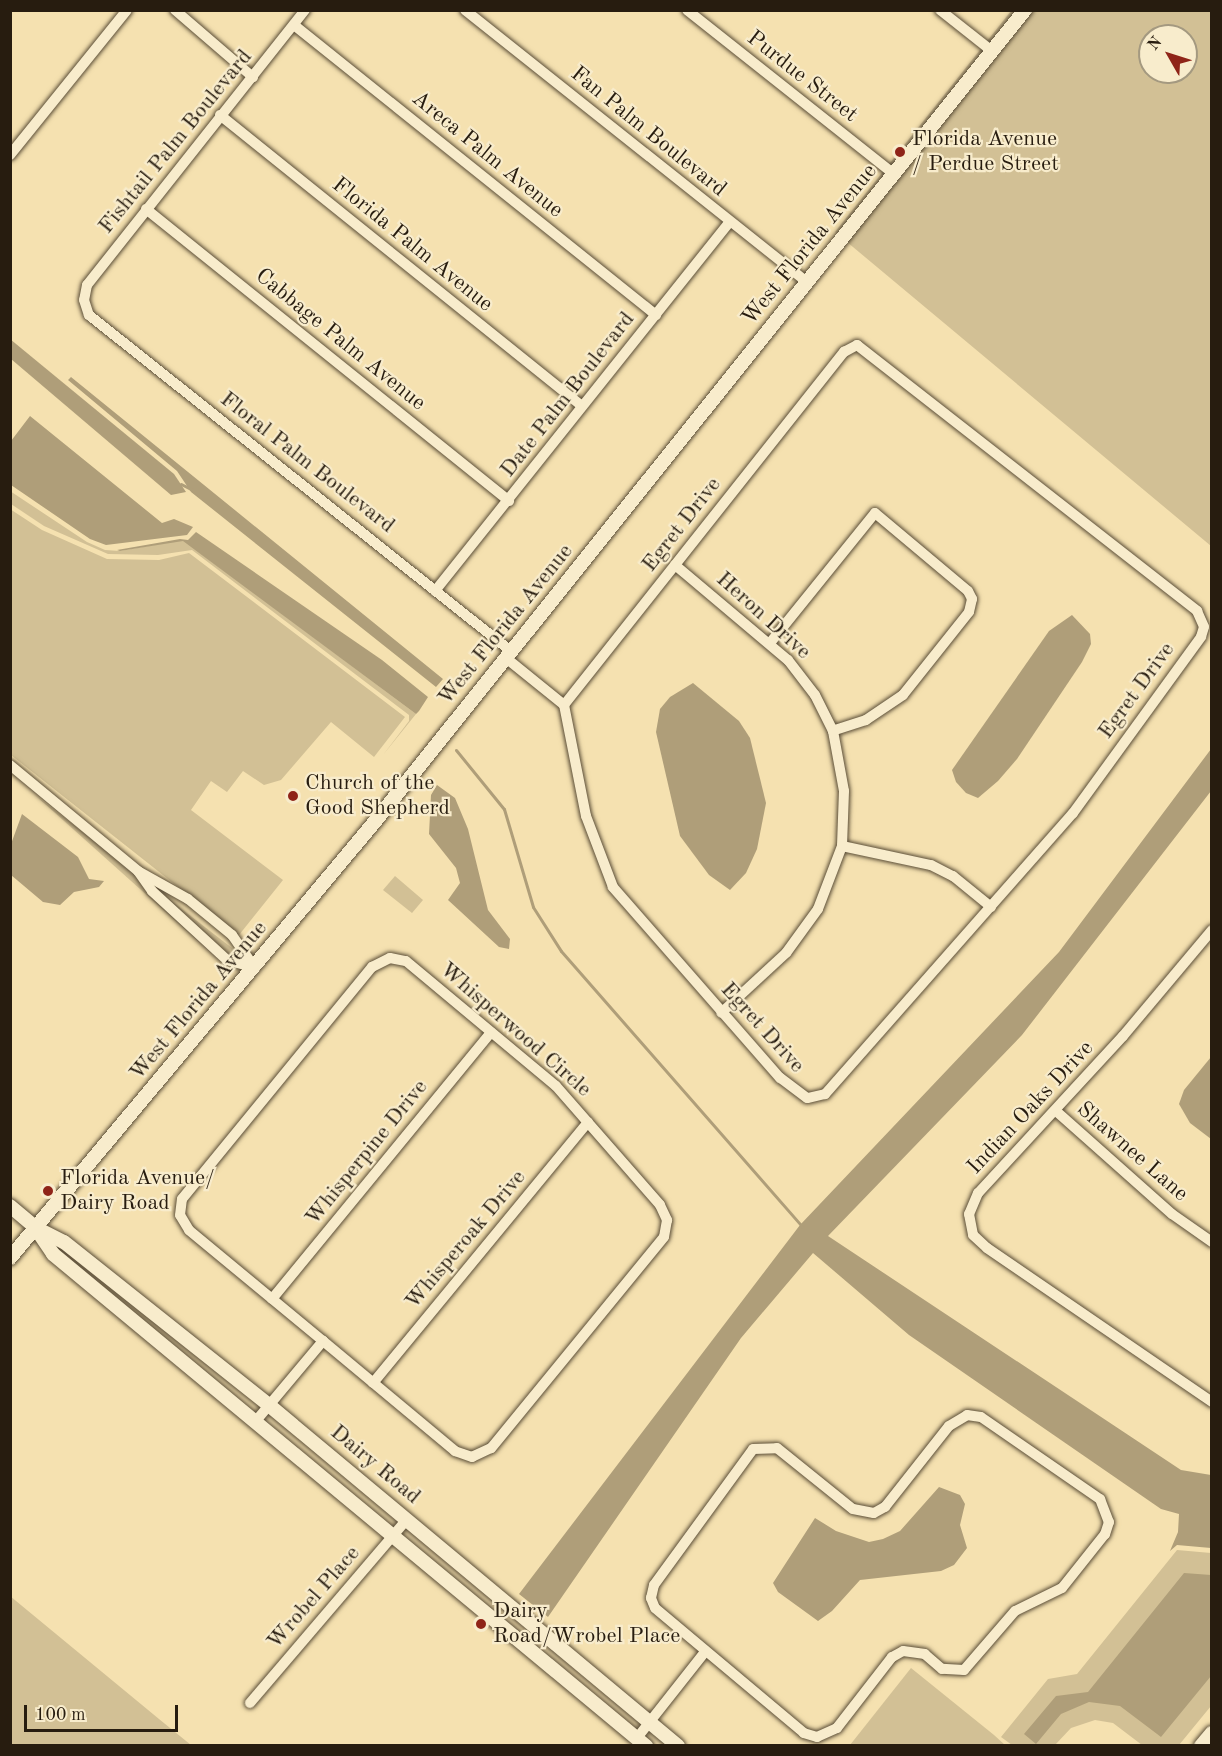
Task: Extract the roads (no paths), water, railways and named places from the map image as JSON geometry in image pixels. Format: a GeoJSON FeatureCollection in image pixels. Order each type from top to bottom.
{"type":"FeatureCollection","features":[{"type":"Feature","properties":{"kind":"street"},"geometry":{"type":"LineString","coordinates":[[10,155],[127,10]]}},
{"type":"Feature","properties":{"kind":"street"},"geometry":{"type":"LineString","coordinates":[[175,10],[253,76]]}},
{"type":"Feature","properties":{"kind":"street","name":"Fishtail Palm Boulevard"},"geometry":{"type":"LineString","coordinates":[[84,300],[87,285],[305,10]]}},
{"type":"Feature","properties":{"kind":"street","name":"Fan Palm Boulevard"},"geometry":{"type":"LineString","coordinates":[[465,10],[807,282]]}},
{"type":"Feature","properties":{"kind":"street","name":"Purdue Street"},"geometry":{"type":"LineString","coordinates":[[687,10],[894,174]]}},
{"type":"Feature","properties":{"kind":"street"},"geometry":{"type":"LineString","coordinates":[[940,10],[992,51]]}},
{"type":"Feature","properties":{"kind":"street","name":"West Florida Avenue"},"geometry":{"type":"LineString","coordinates":[[10,1258],[255,968],[509,655],[1025,10]]}},
{"type":"Feature","properties":{"kind":"street","name":"Areca Palm Avenue"},"geometry":{"type":"LineString","coordinates":[[294,25],[656,315]]}},
{"type":"Feature","properties":{"kind":"street","name":"Florida Palm Avenue"},"geometry":{"type":"LineString","coordinates":[[220,116],[581,405]]}},
{"type":"Feature","properties":{"kind":"street","name":"Cabbage Palm Avenue"},"geometry":{"type":"LineString","coordinates":[[146,209],[509,501]]}},
{"type":"Feature","properties":{"kind":"street","name":"Date Palm Boulevard"},"geometry":{"type":"LineString","coordinates":[[435,591],[509,501],[581,405],[730,222]]}},
{"type":"Feature","properties":{"kind":"street","name":"Floral Palm Boulevard"},"geometry":{"type":"LineString","coordinates":[[84,300],[89,315],[435,591],[509,655]]}},
{"type":"Feature","properties":{"kind":"street","name":"Egret Drive"},"geometry":{"type":"LineString","coordinates":[[857,345],[1197,611],[1204,627],[1201,637],[1073,813],[825,1094],[807,1098],[795,1092],[721,1013],[613,887],[586,816],[564,705],[675,565],[844,352],[857,345]]}},
{"type":"Feature","properties":{"kind":"street"},"geometry":{"type":"LineString","coordinates":[[770,643],[875,513],[968,591],[972,599],[969,612],[903,695],[866,720],[833,731]]}},
{"type":"Feature","properties":{"kind":"street","name":"Heron Drive"},"geometry":{"type":"LineString","coordinates":[[675,565],[770,643],[815,695],[833,731],[844,791],[842,846],[818,909],[786,953],[721,1013]]}},
{"type":"Feature","properties":{"kind":"street"},"geometry":{"type":"LineString","coordinates":[[509,655],[564,705]]}},
{"type":"Feature","properties":{"kind":"street"},"geometry":{"type":"LineString","coordinates":[[10,765],[138,871],[188,899],[232,935],[255,968]]}},
{"type":"Feature","properties":{"kind":"street"},"geometry":{"type":"LineString","coordinates":[[842,846],[931,865],[953,876],[991,907]]}},
{"type":"Feature","properties":{"kind":"street"},"geometry":{"type":"LineString","coordinates":[[138,871],[152,891],[219,954],[244,968],[255,968]]}},
{"type":"Feature","properties":{"kind":"street","name":"Indian Oaks Drive"},"geometry":{"type":"LineString","coordinates":[[1212,930],[1056,1111],[978,1193],[969,1214],[973,1235],[1212,1402]]}},
{"type":"Feature","properties":{"kind":"street","name":"Whisperwood Circle"},"geometry":{"type":"LineString","coordinates":[[390,958],[406,961],[491,1032],[556,1086],[660,1205],[667,1220],[664,1237],[491,1448],[472,1457],[455,1450],[322,1341],[189,1230],[180,1215],[182,1199],[372,967],[390,958]]}},
{"type":"Feature","properties":{"kind":"street","name":"Whisperpine Drive"},"geometry":{"type":"LineString","coordinates":[[272,1299],[491,1032]]}},
{"type":"Feature","properties":{"kind":"street","name":"Shawnee Lane"},"geometry":{"type":"LineString","coordinates":[[1056,1111],[1172,1214],[1212,1242]]}},
{"type":"Feature","properties":{"kind":"street","name":"Whisperoak Drive"},"geometry":{"type":"LineString","coordinates":[[373,1383],[588,1122]]}},
{"type":"Feature","properties":{"kind":"street","name":"Dairy Road"},"geometry":{"type":"LineString","coordinates":[[10,1206],[36,1228],[64,1242],[270,1406],[678,1746]]}},
{"type":"Feature","properties":{"kind":"street","name":"Dairy Road"},"geometry":{"type":"LineString","coordinates":[[36,1228],[53,1254],[641,1742]]}},
{"type":"Feature","properties":{"kind":"street"},"geometry":{"type":"LineString","coordinates":[[255,1422],[322,1341]]}},
{"type":"Feature","properties":{"kind":"street"},"geometry":{"type":"LineString","coordinates":[[967,1415],[981,1418],[1100,1499],[1106,1509],[1109,1521],[1105,1534],[1062,1588],[1014,1611],[964,1670],[942,1669],[925,1654],[903,1651],[892,1657],[828,1735],[816,1737],[804,1733],[705,1652],[655,1608],[651,1598],[654,1585],[753,1449],[777,1448],[853,1509],[874,1514],[885,1507],[949,1426],[967,1415]]}},
{"type":"Feature","properties":{"kind":"street","name":"Wrobel Place"},"geometry":{"type":"LineString","coordinates":[[250,1703],[407,1519]]}},
{"type":"Feature","properties":{"kind":"street"},"geometry":{"type":"LineString","coordinates":[[641,1742],[650,1722],[705,1652]]}},
{"type":"Feature","properties":{"kind":"street"},"geometry":{"type":"LineString","coordinates":[[1201,1746],[1212,1733]]}},
{"type":"Feature","properties":{"kind":"waterway"},"geometry":{"type":"LineString","coordinates":[[181,484],[193,490]]}},
{"type":"Feature","properties":{"kind":"waterway"},"geometry":{"type":"LineString","coordinates":[[456,750],[504,809],[533,907],[561,951],[802,1226]]}},
{"type":"Feature","properties":{"kind":"place","name":"Florida Avenue / Perdue Street"},"geometry":{"type":"Point","coordinates":[900,152]}},
{"type":"Feature","properties":{"kind":"place","name":"Church of the Good Shepherd"},"geometry":{"type":"Point","coordinates":[293,796]}},
{"type":"Feature","properties":{"kind":"place","name":"Florida Avenue/ Dairy Road"},"geometry":{"type":"Point","coordinates":[48,1191]}},
{"type":"Feature","properties":{"kind":"place","name":"Dairy Road/Wrobel Place"},"geometry":{"type":"Point","coordinates":[481,1624]}}]}
